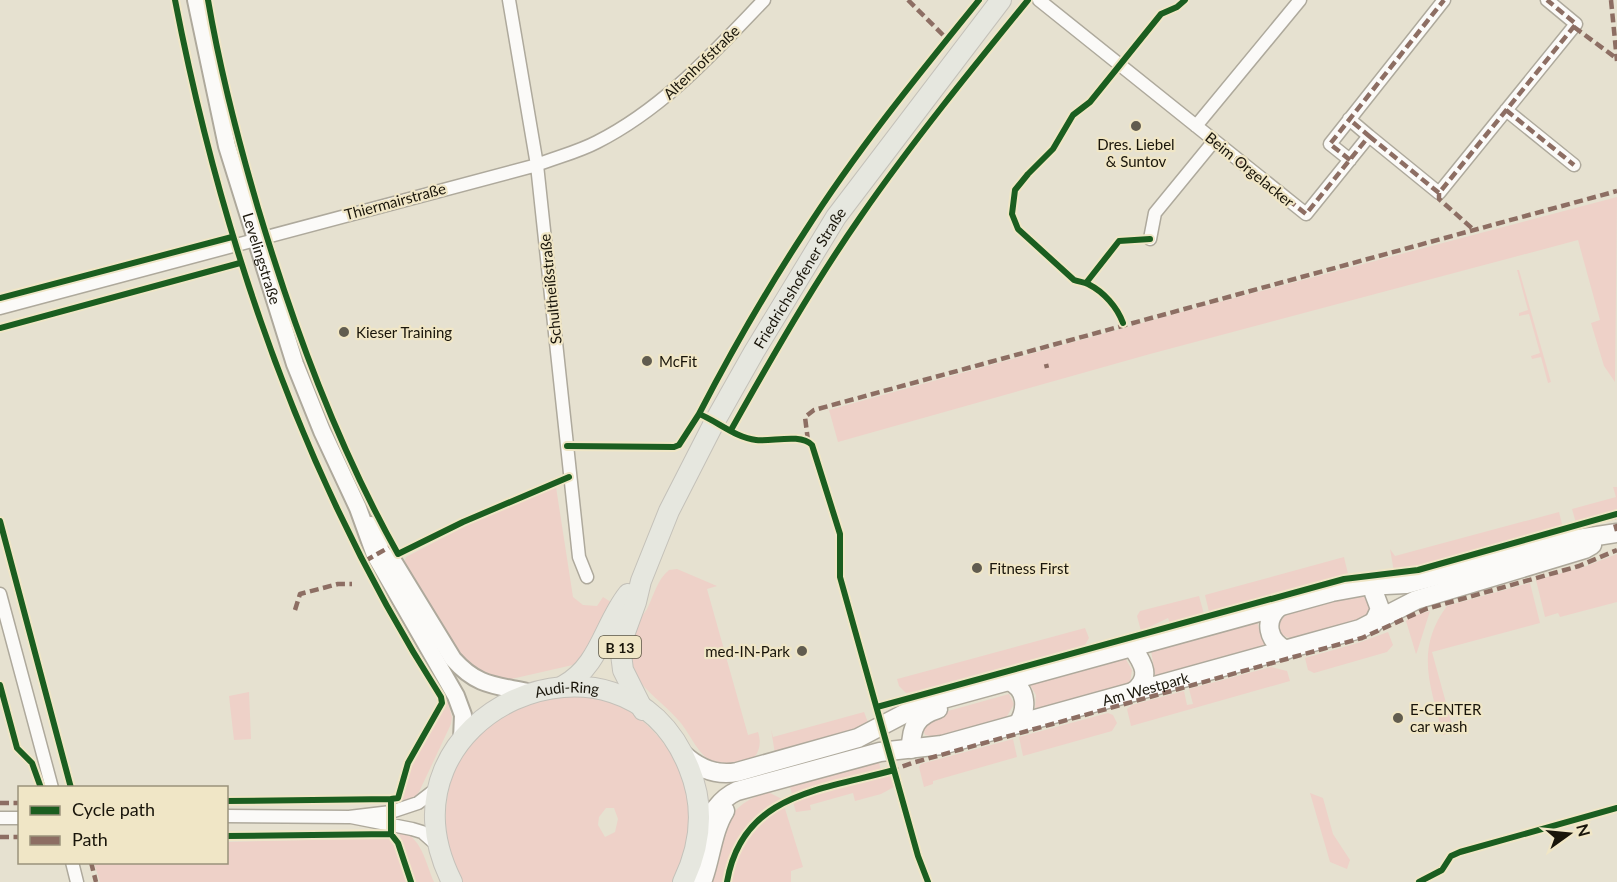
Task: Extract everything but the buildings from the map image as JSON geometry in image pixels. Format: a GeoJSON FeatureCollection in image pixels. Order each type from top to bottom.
{"type":"FeatureCollection","features":[{"type":"Feature","properties":{"kind":"main road","name":"Friedrichshofener Straße"},"geometry":{"type":"LineString","coordinates":[[644,710],[629,684],[620,658],[623,637],[636,602],[640,581],[674,502],[715,421],[775,315],[836,217],[1001,0]]}},
{"type":"Feature","properties":{"kind":"main road","name":"Am Westpark"},"geometry":{"type":"LineString","coordinates":[[683,754],[706,770],[721,773],[737,772],[858,738],[902,713],[980,688],[1332,592],[1370,590],[1406,584],[1571,540],[1611,535]]}},
{"type":"Feature","properties":{"kind":"main road","name":"Am Westpark"},"geometry":{"type":"LineString","coordinates":[[698,838],[716,808],[725,798],[751,788],[880,752],[942,745],[1286,650],[1374,624],[1416,600],[1585,549],[1611,535]]}},
{"type":"Feature","properties":{"kind":"main road","name":"Friedrichshofener Straße"},"geometry":{"type":"LineString","coordinates":[[563,686],[590,662],[625,598],[640,581]]}},
{"type":"Feature","properties":{"kind":"main road"},"geometry":{"type":"LineString","coordinates":[[1370,590],[1393,613]]}},
{"type":"Feature","properties":{"kind":"main road"},"geometry":{"type":"LineString","coordinates":[[1370,590],[1380,609],[1374,624]]}},
{"type":"Feature","properties":{"kind":"main road"},"geometry":{"type":"LineString","coordinates":[[1279,607],[1271,617],[1270,630],[1273,642],[1286,650]]}},
{"type":"Feature","properties":{"kind":"main road"},"geometry":{"type":"LineString","coordinates":[[1132,647],[1143,664],[1146,676],[1141,687],[1133,692]]}},
{"type":"Feature","properties":{"kind":"main road"},"geometry":{"type":"LineString","coordinates":[[1009,681],[1018,687],[1024,698],[1024,715],[1018,724]]}},
{"type":"Feature","properties":{"kind":"main road","name":"Audi-Ring"},"geometry":{"type":"LineString","coordinates":[[452,882],[439,847],[436,823],[440,786],[448,763],[462,739],[494,708],[527,692],[563,686],[600,690],[623,698],[644,710],[662,726],[683,754],[696,789],[700,814],[698,838],[692,862],[683,882]]}},
{"type":"Feature","properties":{"kind":"main road"},"geometry":{"type":"LineString","coordinates":[[911,749],[912,730],[919,718],[960,702],[980,688]]}},
{"type":"Feature","properties":{"kind":"main road"},"geometry":{"type":"LineString","coordinates":[[702,882],[721,817],[727,807],[751,788]]}},
{"type":"Feature","properties":{"kind":"street","name":"Levelingstraße"},"geometry":{"type":"LineString","coordinates":[[196,0],[227,146],[255,240],[312,408],[358,507],[375,555],[456,696],[463,715],[462,739]]}},
{"type":"Feature","properties":{"kind":"street","name":"Schultheißstraße"},"geometry":{"type":"LineString","coordinates":[[509,0],[537,165],[579,557],[587,577]]}},
{"type":"Feature","properties":{"kind":"street","name":"Altenhofstraße"},"geometry":{"type":"LineString","coordinates":[[537,165],[596,143],[637,118],[686,80],[764,0]]}},
{"type":"Feature","properties":{"kind":"street","name":"Beim Orgelacker"},"geometry":{"type":"LineString","coordinates":[[1040,0],[1306,214],[1369,136]]}},
{"type":"Feature","properties":{"kind":"street"},"geometry":{"type":"LineString","coordinates":[[1196,126],[1300,0]]}},
{"type":"Feature","properties":{"kind":"street"},"geometry":{"type":"LineString","coordinates":[[1350,160],[1330,144],[1444,0]]}},
{"type":"Feature","properties":{"kind":"street"},"geometry":{"type":"LineString","coordinates":[[1349,119],[1439,193],[1576,24],[1547,0]]}},
{"type":"Feature","properties":{"kind":"street"},"geometry":{"type":"LineString","coordinates":[[1506,110],[1574,165]]}},
{"type":"Feature","properties":{"kind":"street"},"geometry":{"type":"LineString","coordinates":[[1150,239],[1155,213],[1214,141]]}},
{"type":"Feature","properties":{"kind":"street","name":"Thiermairstraße"},"geometry":{"type":"LineString","coordinates":[[0,308],[537,165]]}},
{"type":"Feature","properties":{"kind":"street","name":"Levelingstraße"},"geometry":{"type":"LineString","coordinates":[[358,507],[387,548],[453,659],[468,676],[485,683],[527,692]]}},
{"type":"Feature","properties":{"kind":"street"},"geometry":{"type":"LineString","coordinates":[[0,594],[51,786]]}},
{"type":"Feature","properties":{"kind":"street"},"geometry":{"type":"LineString","coordinates":[[228,816],[349,817],[410,807],[440,786]]}},
{"type":"Feature","properties":{"kind":"street"},"geometry":{"type":"LineString","coordinates":[[349,817],[422,832],[439,847]]}},
{"type":"Feature","properties":{"kind":"street"},"geometry":{"type":"LineString","coordinates":[[0,818],[18,818]]}},
{"type":"Feature","properties":{"kind":"street"},"geometry":{"type":"LineString","coordinates":[[72,864],[77,882]]}},
{"type":"Feature","properties":{"kind":"shaded area"},"geometry":{"type":"Polygon","coordinates":[[[1617,197],[1615,382],[1604,366],[1591,323],[1600,320],[1578,240],[1150,354],[838,442],[829,410],[1193,309],[1617,197]]]}},
{"type":"Feature","properties":{"kind":"shaded area"},"geometry":{"type":"Polygon","coordinates":[[[1517,270],[1519,270],[1551,382],[1548,383],[1541,357],[1532,359],[1531,356],[1540,353],[1529,314],[1519,316],[1519,313],[1528,310],[1517,270]]]}},
{"type":"Feature","properties":{"kind":"shaded area"},"geometry":{"type":"Polygon","coordinates":[[[556,487],[573,597],[583,605],[597,606],[603,597],[614,604],[590,650],[577,664],[502,681],[466,668],[403,566],[406,557],[475,521],[556,487]]]}},
{"type":"Feature","properties":{"kind":"shaded area"},"geometry":{"type":"Polygon","coordinates":[[[1613,487],[1617,487],[1617,511],[1576,523],[1572,509],[1616,497],[1613,487]]]}},
{"type":"Feature","properties":{"kind":"shaded area"},"geometry":{"type":"Polygon","coordinates":[[[1559,512],[1563,528],[1423,567],[1394,572],[1390,549],[1395,556],[1559,512]]]}},
{"type":"Feature","properties":{"kind":"shaded area"},"geometry":{"type":"Polygon","coordinates":[[[1617,554],[1617,602],[1560,617],[1558,613],[1545,617],[1536,580],[1584,567],[1617,554]]]}},
{"type":"Feature","properties":{"kind":"shaded area"},"geometry":{"type":"Polygon","coordinates":[[[1344,557],[1348,574],[1209,612],[1205,595],[1344,557]]]}},
{"type":"Feature","properties":{"kind":"shaded area"},"geometry":{"type":"Polygon","coordinates":[[[677,569],[717,586],[707,589],[748,735],[758,732],[760,742],[755,756],[742,765],[724,765],[709,760],[695,745],[680,722],[641,683],[630,662],[629,648],[633,629],[647,609],[661,578],[669,570],[677,569]]]}},
{"type":"Feature","properties":{"kind":"shaded area"},"geometry":{"type":"Polygon","coordinates":[[[1530,583],[1540,623],[1432,652],[1454,732],[1443,735],[1428,669],[1428,653],[1437,622],[1447,606],[1530,583]]]}},
{"type":"Feature","properties":{"kind":"shaded area"},"geometry":{"type":"Polygon","coordinates":[[[1353,594],[1365,595],[1373,604],[1368,619],[1294,640],[1280,634],[1279,623],[1287,613],[1353,594]]]}},
{"type":"Feature","properties":{"kind":"shaded area"},"geometry":{"type":"Polygon","coordinates":[[[1199,596],[1204,614],[1170,623],[1168,618],[1141,631],[1137,616],[1140,611],[1199,596]]]}},
{"type":"Feature","properties":{"kind":"shaded area"},"geometry":{"type":"Polygon","coordinates":[[[1430,611],[1416,654],[1406,621],[1410,617],[1430,611]]]}},
{"type":"Feature","properties":{"kind":"shaded area"},"geometry":{"type":"Polygon","coordinates":[[[1257,622],[1265,647],[1158,679],[1155,676],[1151,650],[1257,622]]]}},
{"type":"Feature","properties":{"kind":"shaded area"},"geometry":{"type":"Polygon","coordinates":[[[1085,628],[1089,638],[1085,645],[912,692],[906,693],[899,686],[897,679],[1085,628]]]}},
{"type":"Feature","properties":{"kind":"shaded area"},"geometry":{"type":"Polygon","coordinates":[[[1388,632],[1393,645],[1387,652],[1314,673],[1308,670],[1305,658],[1388,632]]]}},
{"type":"Feature","properties":{"kind":"shaded area"},"geometry":{"type":"Polygon","coordinates":[[[1124,656],[1132,670],[1130,683],[1035,709],[1036,695],[1029,683],[1124,656]]]}},
{"type":"Feature","properties":{"kind":"shaded area"},"geometry":{"type":"Polygon","coordinates":[[[1271,667],[1287,671],[1290,681],[1131,726],[1127,709],[1132,705],[1184,691],[1187,705],[1193,704],[1189,689],[1271,667]]]}},
{"type":"Feature","properties":{"kind":"shaded area"},"geometry":{"type":"Polygon","coordinates":[[[249,692],[251,739],[234,740],[229,696],[249,692]]]}},
{"type":"Feature","properties":{"kind":"shaded area"},"geometry":{"type":"Polygon","coordinates":[[[446,694],[452,717],[451,724],[419,792],[414,798],[398,805],[414,756],[426,734],[445,708],[446,694]]]}},
{"type":"Feature","properties":{"kind":"shaded area"},"geometry":{"type":"Polygon","coordinates":[[[557,694],[613,702],[642,721],[660,739],[674,760],[684,783],[689,807],[689,832],[684,857],[673,882],[462,882],[447,838],[448,793],[454,771],[478,732],[496,716],[557,694]],[[606,808],[599,817],[598,825],[605,837],[615,832],[618,819],[614,808],[606,808]]]}},
{"type":"Feature","properties":{"kind":"shaded area"},"geometry":{"type":"Polygon","coordinates":[[[1009,694],[1014,704],[1006,718],[935,737],[925,735],[923,729],[930,716],[1009,694]]]}},
{"type":"Feature","properties":{"kind":"shaded area"},"geometry":{"type":"Polygon","coordinates":[[[864,712],[869,725],[775,754],[771,729],[773,737],[864,712]]]}},
{"type":"Feature","properties":{"kind":"shaded area"},"geometry":{"type":"Polygon","coordinates":[[[1108,713],[1113,715],[1117,723],[1112,731],[1023,756],[1019,737],[1108,713]]]}},
{"type":"Feature","properties":{"kind":"shaded area"},"geometry":{"type":"Polygon","coordinates":[[[1013,739],[1017,757],[933,781],[933,784],[924,787],[919,767],[921,764],[1013,739]]]}},
{"type":"Feature","properties":{"kind":"shaded area"},"geometry":{"type":"Polygon","coordinates":[[[871,762],[879,762],[881,771],[792,795],[790,786],[871,762]]]}},
{"type":"Feature","properties":{"kind":"shaded area"},"geometry":{"type":"Polygon","coordinates":[[[890,774],[894,787],[881,794],[855,801],[853,793],[810,805],[811,810],[796,812],[793,802],[796,799],[890,774]]]}},
{"type":"Feature","properties":{"kind":"shaded area"},"geometry":{"type":"Polygon","coordinates":[[[768,792],[782,799],[803,867],[791,871],[791,882],[708,882],[724,826],[740,806],[768,792]]]}},
{"type":"Feature","properties":{"kind":"shaded area"},"geometry":{"type":"Polygon","coordinates":[[[1310,793],[1323,798],[1333,834],[1350,860],[1347,869],[1330,862],[1310,793]]]}},
{"type":"Feature","properties":{"kind":"shaded area"},"geometry":{"type":"Polygon","coordinates":[[[398,830],[406,833],[418,844],[434,882],[415,882],[398,830]]]}},
{"type":"Feature","properties":{"kind":"shaded area"},"geometry":{"type":"Polygon","coordinates":[[[391,838],[408,882],[100,882],[94,864],[228,864],[228,842],[391,838]]]}},
{"type":"Feature","properties":{"kind":"marked path"},"geometry":{"type":"LineString","coordinates":[[908,0],[947,39]]}},
{"type":"Feature","properties":{"kind":"marked path"},"geometry":{"type":"LineString","coordinates":[[1350,160],[1330,144],[1444,0]]}},
{"type":"Feature","properties":{"kind":"marked path"},"geometry":{"type":"LineString","coordinates":[[1369,136],[1439,193],[1576,24],[1547,0]]}},
{"type":"Feature","properties":{"kind":"marked path"},"geometry":{"type":"LineString","coordinates":[[1611,0],[1617,61]]}},
{"type":"Feature","properties":{"kind":"marked path"},"geometry":{"type":"LineString","coordinates":[[1574,27],[1616,58]]}},
{"type":"Feature","properties":{"kind":"marked path"},"geometry":{"type":"LineString","coordinates":[[1506,110],[1574,165]]}},
{"type":"Feature","properties":{"kind":"marked path"},"geometry":{"type":"LineString","coordinates":[[1214,141],[1306,214],[1369,136],[1349,119]]}},
{"type":"Feature","properties":{"kind":"marked path"},"geometry":{"type":"LineString","coordinates":[[808,441],[805,417],[814,410],[1617,191]]}},
{"type":"Feature","properties":{"kind":"marked path"},"geometry":{"type":"LineString","coordinates":[[1439,193],[1439,199],[1474,230]]}},
{"type":"Feature","properties":{"kind":"marked path"},"geometry":{"type":"LineString","coordinates":[[1046,364],[1047,368]]}},
{"type":"Feature","properties":{"kind":"marked path"},"geometry":{"type":"LineString","coordinates":[[1608,517],[1613,516],[1617,531]]}},
{"type":"Feature","properties":{"kind":"marked path"},"geometry":{"type":"LineString","coordinates":[[365,561],[393,545]]}},
{"type":"Feature","properties":{"kind":"marked path"},"geometry":{"type":"LineString","coordinates":[[890,771],[1362,638],[1426,609],[1579,566],[1617,550]]}},
{"type":"Feature","properties":{"kind":"marked path"},"geometry":{"type":"LineString","coordinates":[[295,610],[300,594],[338,584],[352,584]]}},
{"type":"Feature","properties":{"kind":"marked path"},"geometry":{"type":"LineString","coordinates":[[0,803],[18,803]]}},
{"type":"Feature","properties":{"kind":"marked path"},"geometry":{"type":"LineString","coordinates":[[0,837],[18,837]]}},
{"type":"Feature","properties":{"kind":"marked path"},"geometry":{"type":"LineString","coordinates":[[92,864],[96,882]]}},
{"type":"Feature","properties":{"kind":"cycle path"},"geometry":{"type":"LineString","coordinates":[[175,0],[218,183],[244,273],[275,361],[310,448],[349,533],[392,616],[441,697],[442,703],[408,763],[398,798],[391,799],[391,834],[398,843],[411,882]]}},
{"type":"Feature","properties":{"kind":"cycle path"},"geometry":{"type":"LineString","coordinates":[[208,0],[237,131],[286,297],[336,428],[355,471],[398,554],[463,522],[569,477]]}},
{"type":"Feature","properties":{"kind":"cycle path"},"geometry":{"type":"LineString","coordinates":[[699,414],[763,299],[824,203],[888,114],[979,0]]}},
{"type":"Feature","properties":{"kind":"cycle path"},"geometry":{"type":"LineString","coordinates":[[731,430],[777,348],[843,242],[921,133],[1028,0]]}},
{"type":"Feature","properties":{"kind":"cycle path"},"geometry":{"type":"LineString","coordinates":[[1123,323],[1114,306],[1105,296],[1094,287],[1074,280],[1018,229],[1012,214],[1015,190],[1053,149],[1073,115],[1090,102],[1161,14],[1177,7],[1185,0]]}},
{"type":"Feature","properties":{"kind":"cycle path"},"geometry":{"type":"LineString","coordinates":[[0,298],[232,237]]}},
{"type":"Feature","properties":{"kind":"cycle path"},"geometry":{"type":"LineString","coordinates":[[1086,283],[1119,241],[1150,239]]}},
{"type":"Feature","properties":{"kind":"cycle path"},"geometry":{"type":"LineString","coordinates":[[0,328],[240,263]]}},
{"type":"Feature","properties":{"kind":"cycle path"},"geometry":{"type":"LineString","coordinates":[[567,446],[674,447],[679,445],[699,414],[749,439],[800,439],[812,445],[840,534],[840,577],[918,856],[928,882]]}},
{"type":"Feature","properties":{"kind":"cycle path"},"geometry":{"type":"LineString","coordinates":[[877,707],[1344,579],[1418,570],[1617,514]]}},
{"type":"Feature","properties":{"kind":"cycle path"},"geometry":{"type":"LineString","coordinates":[[0,521],[70,786]]}},
{"type":"Feature","properties":{"kind":"cycle path"},"geometry":{"type":"LineString","coordinates":[[0,685],[17,748],[32,763],[40,786]]}},
{"type":"Feature","properties":{"kind":"cycle path"},"geometry":{"type":"LineString","coordinates":[[727,882],[736,852],[749,830],[767,813],[789,800],[813,791],[894,770]]}},
{"type":"Feature","properties":{"kind":"cycle path"},"geometry":{"type":"LineString","coordinates":[[228,801],[391,799]]}},
{"type":"Feature","properties":{"kind":"cycle path"},"geometry":{"type":"LineString","coordinates":[[1419,882],[1442,870],[1451,856],[1460,852],[1617,808]]}},
{"type":"Feature","properties":{"kind":"cycle path"},"geometry":{"type":"LineString","coordinates":[[228,836],[391,834]]}},
{"type":"Feature","properties":{"kind":"place","name":"Dres. Liebel & Suntov"},"geometry":{"type":"Point","coordinates":[1136,126]}},
{"type":"Feature","properties":{"kind":"place","name":"Kieser Training"},"geometry":{"type":"Point","coordinates":[344,332]}},
{"type":"Feature","properties":{"kind":"place","name":"McFit"},"geometry":{"type":"Point","coordinates":[647,361]}},
{"type":"Feature","properties":{"kind":"place","name":"Fitness First"},"geometry":{"type":"Point","coordinates":[977,568]}},
{"type":"Feature","properties":{"kind":"place","name":"med-IN-Park"},"geometry":{"type":"Point","coordinates":[802,651]}},
{"type":"Feature","properties":{"kind":"place","name":"E-CENTER car wash"},"geometry":{"type":"Point","coordinates":[1398,718]}}]}
